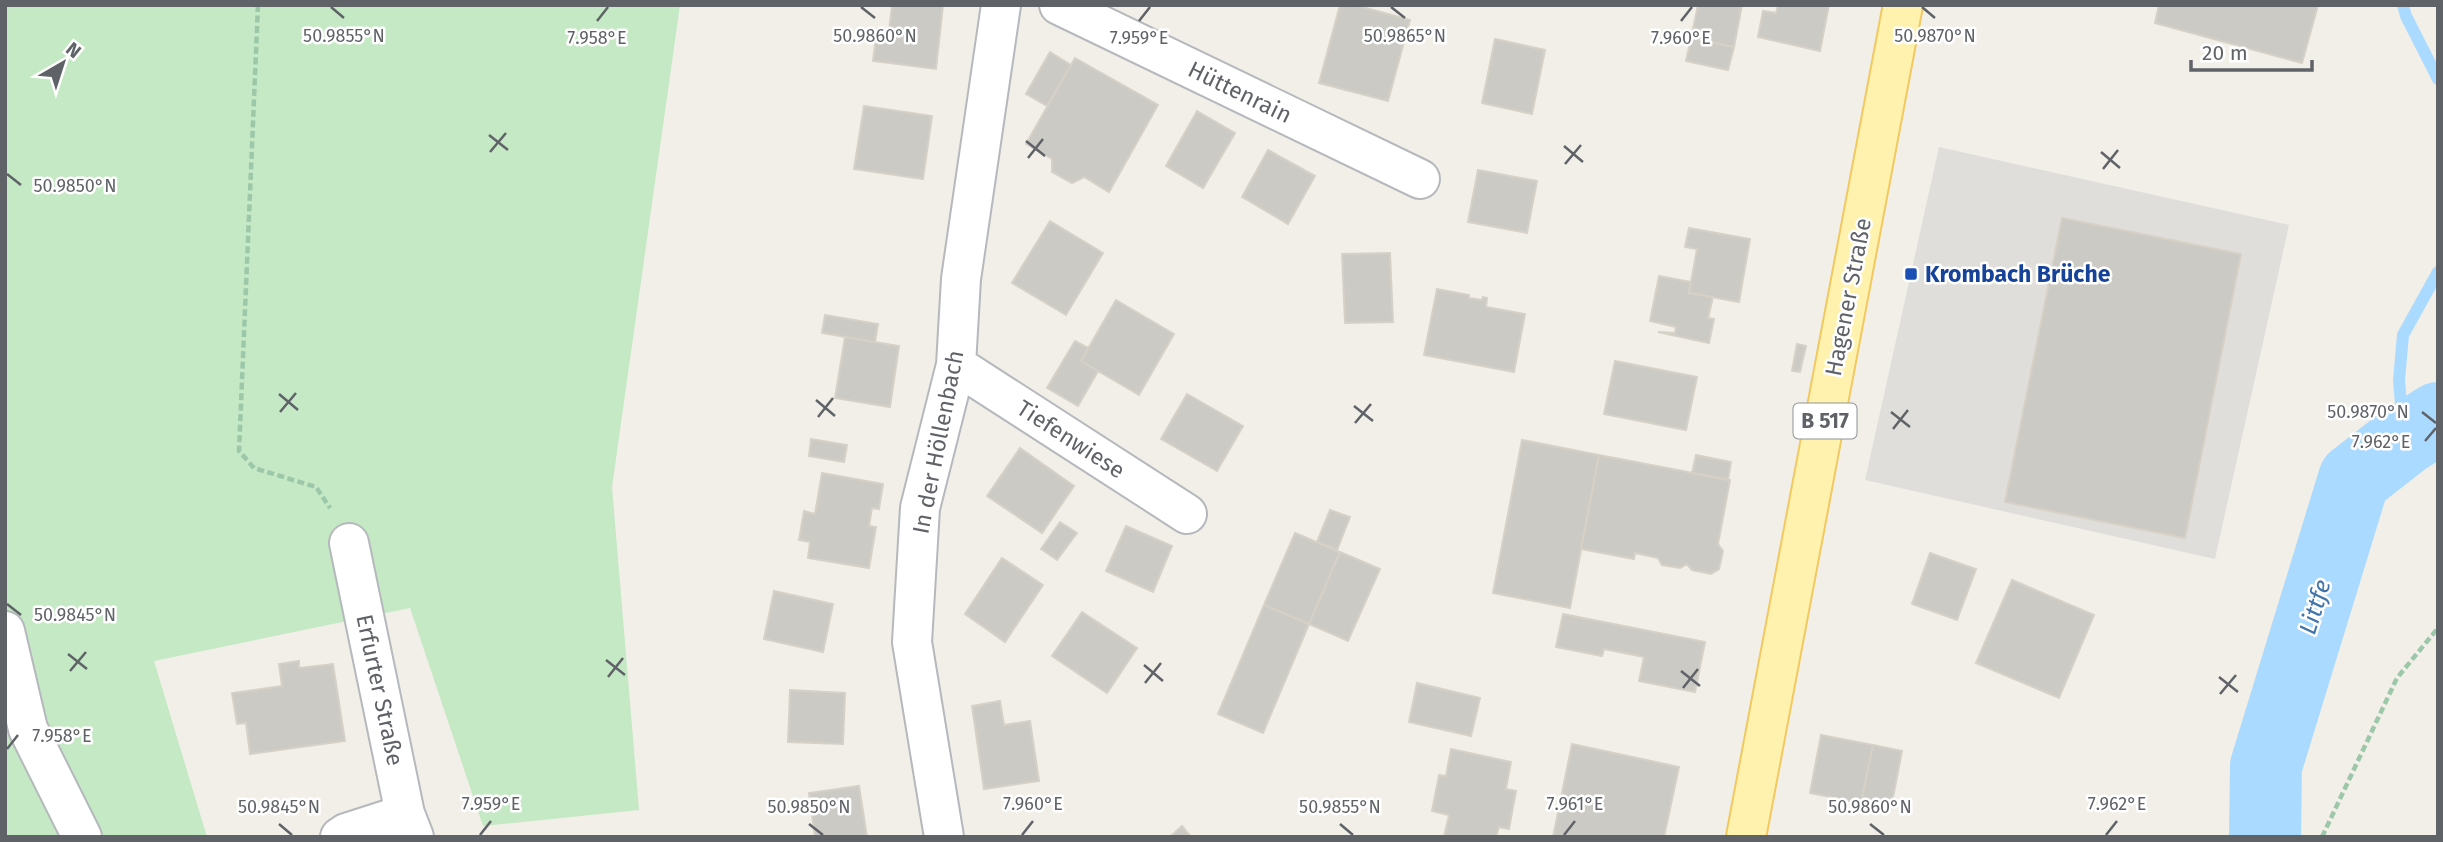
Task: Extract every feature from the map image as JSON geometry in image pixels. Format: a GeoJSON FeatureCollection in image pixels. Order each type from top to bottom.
{"type":"FeatureCollection","features":[{"type":"Feature","properties":{"kind":"main road","name":"Hagener Straße"},"geometry":{"type":"LineString","coordinates":[[1746,837],[1903,5]]}},
{"type":"Feature","properties":{"kind":"street","name":"In der Höllenbach"},"geometry":{"type":"LineString","coordinates":[[944,837],[912,642],[920,508],[956,365],[961,279],[1001,5]]}},
{"type":"Feature","properties":{"kind":"street","name":"Hüttenrain"},"geometry":{"type":"LineString","coordinates":[[1059,5],[1420,179]]}},
{"type":"Feature","properties":{"kind":"street","name":"Tiefenwiese"},"geometry":{"type":"LineString","coordinates":[[956,365],[1187,514]]}},
{"type":"Feature","properties":{"kind":"street","name":"Erfurter Straße"},"geometry":{"type":"LineString","coordinates":[[349,543],[410,825]]}},
{"type":"Feature","properties":{"kind":"street"},"geometry":{"type":"LineString","coordinates":[[5,631],[28,729],[82,837]]}},
{"type":"Feature","properties":{"kind":"street"},"geometry":{"type":"LineString","coordinates":[[340,837],[345,832],[410,825]]}},
{"type":"Feature","properties":{"kind":"path"},"geometry":{"type":"LineString","coordinates":[[258,5],[239,452],[254,468],[316,486],[349,543]]}},
{"type":"Feature","properties":{"kind":"path"},"geometry":{"type":"LineString","coordinates":[[2322,837],[2397,678],[2438,628]]}},
{"type":"Feature","properties":{"kind":"shaded area"},"geometry":{"type":"Polygon","coordinates":[[[1939,147],[2289,225],[2215,559],[1865,480],[1939,147]]]}},
{"type":"Feature","properties":{"kind":"green space"},"geometry":{"type":"Polygon","coordinates":[[[5,5],[680,5],[612,487],[639,810],[483,826],[410,608],[154,661],[207,837],[5,837],[5,5]]]}},
{"type":"Feature","properties":{"kind":"building"},"geometry":{"type":"Polygon","coordinates":[[[884,5],[943,5],[936,69],[873,61],[877,29],[889,31],[892,6],[884,5]]]}},
{"type":"Feature","properties":{"kind":"building"},"geometry":{"type":"Polygon","coordinates":[[[1340,5],[1355,5],[1410,20],[1388,101],[1319,83],[1340,5]]]}},
{"type":"Feature","properties":{"kind":"building"},"geometry":{"type":"Polygon","coordinates":[[[1698,5],[1742,5],[1734,47],[1691,38],[1698,5]]]}},
{"type":"Feature","properties":{"kind":"building"},"geometry":{"type":"Polygon","coordinates":[[[1778,5],[1829,5],[1820,51],[1758,37],[1763,11],[1776,13],[1778,5]]]}},
{"type":"Feature","properties":{"kind":"building"},"geometry":{"type":"Polygon","coordinates":[[[2159,5],[2318,5],[2302,63],[2155,23],[2159,5]]]}},
{"type":"Feature","properties":{"kind":"building"},"geometry":{"type":"Polygon","coordinates":[[[1691,38],[1734,47],[1728,70],[1686,61],[1691,38]]]}},
{"type":"Feature","properties":{"kind":"building"},"geometry":{"type":"Polygon","coordinates":[[[1495,39],[1545,50],[1532,114],[1482,103],[1495,39]]]}},
{"type":"Feature","properties":{"kind":"building"},"geometry":{"type":"Polygon","coordinates":[[[1050,52],[1071,65],[1047,106],[1026,94],[1050,52]]]}},
{"type":"Feature","properties":{"kind":"building"},"geometry":{"type":"Polygon","coordinates":[[[1075,58],[1158,105],[1109,192],[1084,177],[1072,183],[1052,172],[1052,159],[1026,144],[1075,58]]]}},
{"type":"Feature","properties":{"kind":"building"},"geometry":{"type":"Polygon","coordinates":[[[864,106],[932,116],[923,179],[854,169],[864,106]]]}},
{"type":"Feature","properties":{"kind":"building"},"geometry":{"type":"Polygon","coordinates":[[[1197,111],[1235,133],[1203,188],[1166,166],[1197,111]]]}},
{"type":"Feature","properties":{"kind":"building"},"geometry":{"type":"Polygon","coordinates":[[[1268,150],[1315,176],[1288,224],[1242,197],[1268,150]]]}},
{"type":"Feature","properties":{"kind":"building"},"geometry":{"type":"Polygon","coordinates":[[[1478,170],[1537,181],[1527,233],[1468,222],[1478,170]]]}},
{"type":"Feature","properties":{"kind":"building"},"geometry":{"type":"Polygon","coordinates":[[[2062,218],[2241,254],[2185,538],[2005,502],[2062,218]]]}},
{"type":"Feature","properties":{"kind":"building"},"geometry":{"type":"Polygon","coordinates":[[[1050,221],[1103,253],[1066,315],[1012,283],[1050,221]]]}},
{"type":"Feature","properties":{"kind":"building"},"geometry":{"type":"Polygon","coordinates":[[[1689,228],[1750,239],[1739,302],[1689,293],[1697,249],[1685,247],[1689,228]]]}},
{"type":"Feature","properties":{"kind":"building"},"geometry":{"type":"Polygon","coordinates":[[[1390,253],[1393,322],[1345,323],[1342,254],[1390,253]]]}},
{"type":"Feature","properties":{"kind":"building"},"geometry":{"type":"Polygon","coordinates":[[[1659,276],[1691,282],[1689,293],[1713,297],[1708,318],[1714,319],[1709,343],[1658,332],[1675,333],[1676,327],[1650,321],[1659,276]]]}},
{"type":"Feature","properties":{"kind":"building"},"geometry":{"type":"Polygon","coordinates":[[[1437,289],[1469,295],[1469,298],[1487,298],[1486,307],[1525,314],[1514,372],[1424,355],[1437,289]]]}},
{"type":"Feature","properties":{"kind":"building"},"geometry":{"type":"Polygon","coordinates":[[[1116,300],[1174,334],[1139,395],[1081,361],[1116,300]]]}},
{"type":"Feature","properties":{"kind":"building"},"geometry":{"type":"Polygon","coordinates":[[[825,315],[878,324],[875,342],[822,333],[825,315]]]}},
{"type":"Feature","properties":{"kind":"building"},"geometry":{"type":"Polygon","coordinates":[[[845,337],[899,346],[890,407],[835,398],[845,337]]]}},
{"type":"Feature","properties":{"kind":"building"},"geometry":{"type":"Polygon","coordinates":[[[1075,341],[1088,348],[1081,361],[1098,371],[1078,406],[1047,388],[1075,341]]]}},
{"type":"Feature","properties":{"kind":"building"},"geometry":{"type":"Polygon","coordinates":[[[1797,344],[1806,346],[1800,372],[1792,371],[1797,344]]]}},
{"type":"Feature","properties":{"kind":"building"},"geometry":{"type":"Polygon","coordinates":[[[1615,361],[1697,377],[1686,430],[1604,414],[1615,361]]]}},
{"type":"Feature","properties":{"kind":"building"},"geometry":{"type":"Polygon","coordinates":[[[1187,394],[1243,426],[1217,471],[1161,439],[1187,394]]]}},
{"type":"Feature","properties":{"kind":"building"},"geometry":{"type":"Polygon","coordinates":[[[811,439],[847,445],[844,462],[809,456],[811,439]]]}},
{"type":"Feature","properties":{"kind":"building"},"geometry":{"type":"Polygon","coordinates":[[[1522,440],[1599,455],[1570,608],[1493,593],[1522,440]]]}},
{"type":"Feature","properties":{"kind":"building"},"geometry":{"type":"Polygon","coordinates":[[[1020,448],[1074,486],[1042,533],[987,496],[1020,448]]]}},
{"type":"Feature","properties":{"kind":"building"},"geometry":{"type":"Polygon","coordinates":[[[1599,455],[1730,480],[1718,544],[1723,551],[1719,569],[1711,574],[1692,570],[1687,564],[1680,568],[1662,565],[1658,558],[1635,553],[1634,559],[1581,549],[1599,455]]]}},
{"type":"Feature","properties":{"kind":"building"},"geometry":{"type":"Polygon","coordinates":[[[1696,455],[1731,462],[1728,480],[1692,473],[1696,455]]]}},
{"type":"Feature","properties":{"kind":"building"},"geometry":{"type":"Polygon","coordinates":[[[822,473],[883,484],[879,509],[872,508],[869,526],[876,527],[869,568],[808,558],[810,542],[799,540],[804,511],[815,514],[822,473]]]}},
{"type":"Feature","properties":{"kind":"building"},"geometry":{"type":"Polygon","coordinates":[[[1330,510],[1350,517],[1337,550],[1317,542],[1330,510]]]}},
{"type":"Feature","properties":{"kind":"building"},"geometry":{"type":"Polygon","coordinates":[[[1060,522],[1077,533],[1057,560],[1041,549],[1060,522]]]}},
{"type":"Feature","properties":{"kind":"building"},"geometry":{"type":"Polygon","coordinates":[[[1126,526],[1172,546],[1153,592],[1106,571],[1126,526]]]}},
{"type":"Feature","properties":{"kind":"building"},"geometry":{"type":"Polygon","coordinates":[[[1295,533],[1340,552],[1309,624],[1264,605],[1295,533]]]}},
{"type":"Feature","properties":{"kind":"building"},"geometry":{"type":"Polygon","coordinates":[[[1340,552],[1380,569],[1348,641],[1309,624],[1340,552]]]}},
{"type":"Feature","properties":{"kind":"building"},"geometry":{"type":"Polygon","coordinates":[[[1930,553],[1976,569],[1957,620],[1912,604],[1930,553]]]}},
{"type":"Feature","properties":{"kind":"building"},"geometry":{"type":"Polygon","coordinates":[[[1002,558],[1043,585],[1005,642],[965,614],[1002,558]]]}},
{"type":"Feature","properties":{"kind":"building"},"geometry":{"type":"Polygon","coordinates":[[[2012,580],[2094,615],[2059,698],[1976,663],[2012,580]]]}},
{"type":"Feature","properties":{"kind":"building"},"geometry":{"type":"Polygon","coordinates":[[[774,591],[833,604],[823,652],[764,639],[774,591]]]}},
{"type":"Feature","properties":{"kind":"building"},"geometry":{"type":"Polygon","coordinates":[[[1264,605],[1309,624],[1263,733],[1218,714],[1264,605]]]}},
{"type":"Feature","properties":{"kind":"building"},"geometry":{"type":"Polygon","coordinates":[[[1082,612],[1137,648],[1107,693],[1052,656],[1082,612]]]}},
{"type":"Feature","properties":{"kind":"building"},"geometry":{"type":"Polygon","coordinates":[[[1563,614],[1705,642],[1695,692],[1639,681],[1644,657],[1604,649],[1602,656],[1556,647],[1563,614]]]}},
{"type":"Feature","properties":{"kind":"building"},"geometry":{"type":"Polygon","coordinates":[[[299,661],[299,668],[333,664],[345,741],[250,754],[246,723],[237,724],[232,693],[282,686],[279,664],[299,661]]]}},
{"type":"Feature","properties":{"kind":"building"},"geometry":{"type":"Polygon","coordinates":[[[1417,683],[1480,698],[1471,736],[1409,722],[1417,683]]]}},
{"type":"Feature","properties":{"kind":"building"},"geometry":{"type":"Polygon","coordinates":[[[790,690],[845,693],[843,744],[788,742],[790,690]]]}},
{"type":"Feature","properties":{"kind":"building"},"geometry":{"type":"Polygon","coordinates":[[[1000,701],[1004,725],[1030,721],[1039,781],[984,789],[972,706],[1000,701]]]}},
{"type":"Feature","properties":{"kind":"building"},"geometry":{"type":"Polygon","coordinates":[[[1821,735],[1873,745],[1861,803],[1810,793],[1821,735]]]}},
{"type":"Feature","properties":{"kind":"building"},"geometry":{"type":"Polygon","coordinates":[[[1572,744],[1679,767],[1664,837],[1553,837],[1572,744]]]}},
{"type":"Feature","properties":{"kind":"building"},"geometry":{"type":"Polygon","coordinates":[[[1873,745],[1902,751],[1891,808],[1861,803],[1873,745]]]}},
{"type":"Feature","properties":{"kind":"building"},"geometry":{"type":"Polygon","coordinates":[[[1451,749],[1511,762],[1506,789],[1516,791],[1509,829],[1499,827],[1496,837],[1444,837],[1449,815],[1432,811],[1439,775],[1446,776],[1451,749]]]}},
{"type":"Feature","properties":{"kind":"building"},"geometry":{"type":"Polygon","coordinates":[[[859,786],[867,837],[815,837],[809,793],[859,786]]]}},
{"type":"Feature","properties":{"kind":"building"},"geometry":{"type":"Polygon","coordinates":[[[1182,826],[1191,837],[1170,837],[1182,826]]]}},
{"type":"Feature","properties":{"kind":"waterway"},"geometry":{"type":"LineString","coordinates":[[2403,5],[2438,79]]}},
{"type":"Feature","properties":{"kind":"waterway"},"geometry":{"type":"LineString","coordinates":[[2404,440],[2399,380],[2403,335],[2438,272]]}},
{"type":"Feature","properties":{"kind":"waterway","name":"Littfe"},"geometry":{"type":"LineString","coordinates":[[2265,837],[2266,766],[2354,479],[2404,440],[2438,418]]}},
{"type":"Feature","properties":{"kind":"place","name":"Krombach Brüche"},"geometry":{"type":"Point","coordinates":[1911,274]}}]}
